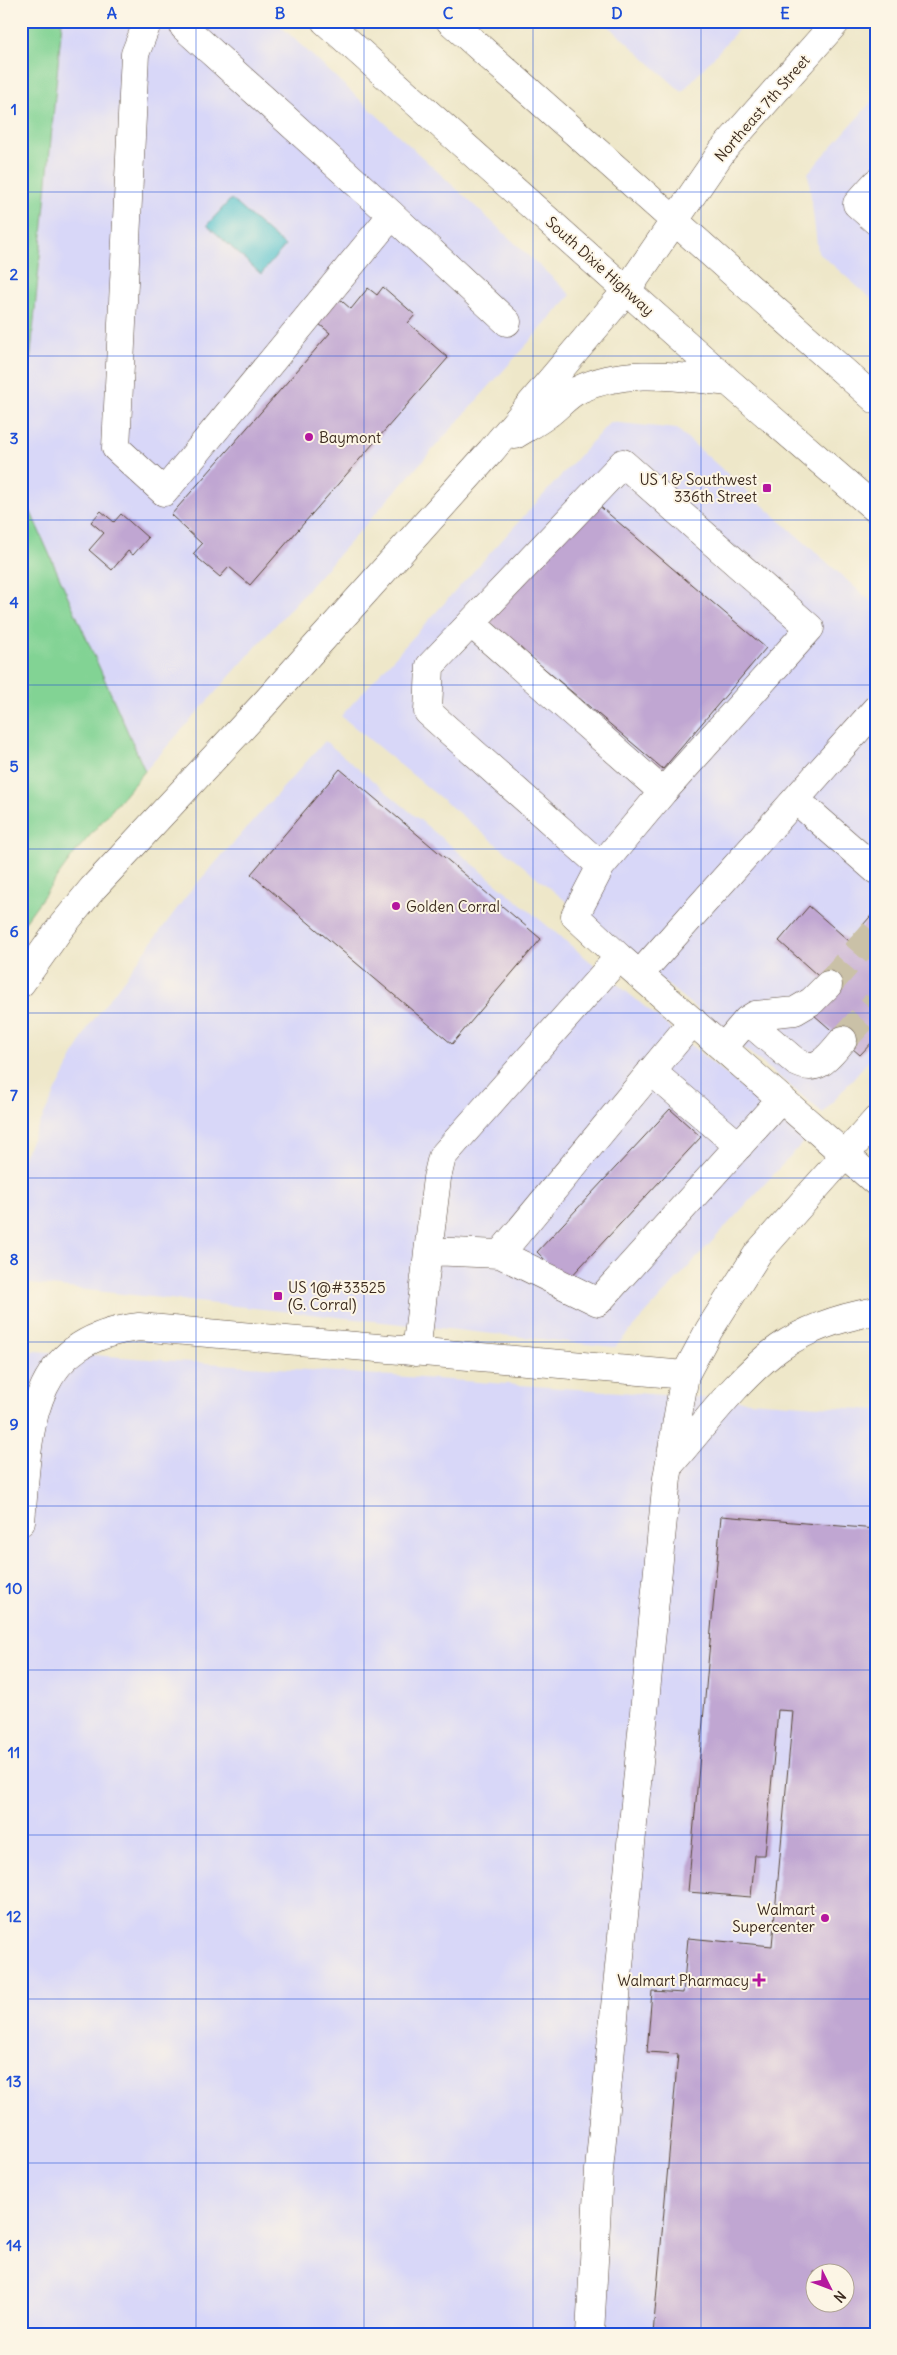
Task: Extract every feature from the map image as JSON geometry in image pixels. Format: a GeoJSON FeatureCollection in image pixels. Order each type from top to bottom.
{"type":"FeatureCollection","features":[{"type":"Feature","properties":{"kind":"main road"},"geometry":{"type":"LineString","coordinates":[[148,21],[135,54],[116,448],[164,492],[392,215]]}},
{"type":"Feature","properties":{"kind":"main road","name":"South Dixie Highway"},"geometry":{"type":"LineString","coordinates":[[325,21],[729,382],[876,509]]}},
{"type":"Feature","properties":{"kind":"main road"},"geometry":{"type":"LineString","coordinates":[[450,21],[876,400]]}},
{"type":"Feature","properties":{"kind":"main road","name":"Northeast 7th Street"},"geometry":{"type":"LineString","coordinates":[[491,451],[627,290],[675,223],[723,150],[837,21]]}},
{"type":"Feature","properties":{"kind":"main road"},"geometry":{"type":"LineString","coordinates":[[135,54],[186,24],[507,322]]}},
{"type":"Feature","properties":{"kind":"main road"},"geometry":{"type":"LineString","coordinates":[[876,183],[857,204],[876,221]]}},
{"type":"Feature","properties":{"kind":"main road"},"geometry":{"type":"LineString","coordinates":[[21,983],[62,926],[93,888],[268,701],[491,451],[549,414],[576,391],[609,379],[628,375],[651,374],[729,382]]}},
{"type":"Feature","properties":{"kind":"main road"},"geometry":{"type":"LineString","coordinates":[[601,866],[428,712],[430,666],[623,463],[810,628],[663,792],[601,866],[575,916],[619,957],[876,1182]]}},
{"type":"Feature","properties":{"kind":"main road"},"geometry":{"type":"LineString","coordinates":[[471,623],[663,792]]}},
{"type":"Feature","properties":{"kind":"main road"},"geometry":{"type":"LineString","coordinates":[[640,975],[876,709]]}},
{"type":"Feature","properties":{"kind":"main road"},"geometry":{"type":"LineString","coordinates":[[796,800],[876,870]]}},
{"type":"Feature","properties":{"kind":"main road"},"geometry":{"type":"LineString","coordinates":[[416,1352],[437,1178],[442,1157],[619,957]]}},
{"type":"Feature","properties":{"kind":"main road"},"geometry":{"type":"LineString","coordinates":[[723,1048],[747,1020],[763,1012],[795,1011],[812,1001],[828,985]]}},
{"type":"Feature","properties":{"kind":"main road"},"geometry":{"type":"LineString","coordinates":[[747,1020],[796,1062],[806,1066],[817,1065],[843,1040]]}},
{"type":"Feature","properties":{"kind":"main road"},"geometry":{"type":"LineString","coordinates":[[500,1254],[693,1021]]}},
{"type":"Feature","properties":{"kind":"main road"},"geometry":{"type":"LineString","coordinates":[[651,1071],[739,1146]]}},
{"type":"Feature","properties":{"kind":"main road"},"geometry":{"type":"LineString","coordinates":[[429,1251],[500,1254],[598,1302],[781,1098]]}},
{"type":"Feature","properties":{"kind":"main road"},"geometry":{"type":"LineString","coordinates":[[590,2334],[599,2170],[670,1464],[685,1376],[709,1330],[758,1253],[876,1120]]}},
{"type":"Feature","properties":{"kind":"main road"},"geometry":{"type":"LineString","coordinates":[[670,1464],[748,1376],[780,1347],[825,1325],[849,1316],[876,1310]]}},
{"type":"Feature","properties":{"kind":"main road"},"geometry":{"type":"LineString","coordinates":[[21,1522],[28,1442],[36,1407],[49,1378],[61,1360],[77,1346],[119,1329],[139,1327],[685,1376]]}},
{"type":"Feature","properties":{"kind":"shaded area"},"geometry":{"type":"Polygon","coordinates":[[[62,21],[275,21],[571,295],[145,771],[21,490],[21,460],[62,21]]]}},
{"type":"Feature","properties":{"kind":"shaded area"},"geometry":{"type":"Polygon","coordinates":[[[603,21],[746,21],[682,92],[603,21]]]}},
{"type":"Feature","properties":{"kind":"shaded area"},"geometry":{"type":"Polygon","coordinates":[[[876,97],[876,303],[818,252],[808,173],[876,97]]]}},
{"type":"Feature","properties":{"kind":"shaded area"},"geometry":{"type":"Polygon","coordinates":[[[610,422],[677,429],[876,606],[876,1052],[823,1113],[341,716],[610,422]]]}},
{"type":"Feature","properties":{"kind":"shaded area"},"geometry":{"type":"Polygon","coordinates":[[[325,741],[805,1140],[615,1347],[21,1283],[21,1161],[88,1027],[191,890],[325,741]]]}},
{"type":"Feature","properties":{"kind":"shaded area"},"geometry":{"type":"Polygon","coordinates":[[[21,1350],[876,1410],[876,2334],[21,2334],[21,1350]]]}},
{"type":"Feature","properties":{"kind":"green space"},"geometry":{"type":"Polygon","coordinates":[[[21,21],[62,21],[21,460],[21,21]]]}},
{"type":"Feature","properties":{"kind":"green space"},"geometry":{"type":"Polygon","coordinates":[[[21,490],[145,771],[74,854],[21,927],[21,490]]]}},
{"type":"Feature","properties":{"kind":"water"},"geometry":{"type":"Polygon","coordinates":[[[231,199],[285,246],[261,274],[207,225],[231,199]]]}},
{"type":"Feature","properties":{"kind":"building","name":"Baymont"},"geometry":{"type":"Polygon","coordinates":[[[383,287],[415,315],[408,323],[448,358],[250,585],[229,567],[220,577],[193,554],[202,544],[171,515],[330,333],[313,319],[335,295],[351,309],[368,288],[377,295],[383,287]]]}},
{"type":"Feature","properties":{"kind":"building"},"geometry":{"type":"Polygon","coordinates":[[[590,498],[766,648],[663,769],[487,620],[590,498]]]}},
{"type":"Feature","properties":{"kind":"building"},"geometry":{"type":"Polygon","coordinates":[[[101,511],[114,522],[121,514],[148,538],[133,555],[128,551],[112,570],[89,550],[104,533],[91,522],[101,511]]]}},
{"type":"Feature","properties":{"kind":"building","name":"Golden Corral"},"geometry":{"type":"Polygon","coordinates":[[[340,769],[541,939],[452,1044],[251,874],[340,769]]]}},
{"type":"Feature","properties":{"kind":"building"},"geometry":{"type":"Polygon","coordinates":[[[809,906],[849,941],[876,910],[876,1038],[860,1055],[814,1015],[836,992],[779,941],[809,906]]]}},
{"type":"Feature","properties":{"kind":"building"},"geometry":{"type":"Polygon","coordinates":[[[670,1109],[701,1137],[567,1281],[537,1252],[670,1109]]]}},
{"type":"Feature","properties":{"kind":"building","name":"Walmart Supercenter"},"geometry":{"type":"Polygon","coordinates":[[[721,1516],[876,1529],[876,2334],[653,2334],[678,2054],[647,2052],[652,1991],[683,1993],[688,1938],[772,1946],[793,1711],[778,1710],[765,1855],[755,1855],[751,1897],[688,1892],[721,1516]]]}},
{"type":"Feature","properties":{"kind":"tunnel"},"geometry":{"type":"LineString","coordinates":[[828,985],[876,930]]}},
{"type":"Feature","properties":{"kind":"tunnel"},"geometry":{"type":"LineString","coordinates":[[843,1040],[876,1004]]}},
{"type":"Feature","properties":{"kind":"place","name":"Baymont"},"geometry":{"type":"Point","coordinates":[309,437]}},
{"type":"Feature","properties":{"kind":"place","name":"US 1 & Southwest 336th Street"},"geometry":{"type":"Point","coordinates":[767,488]}},
{"type":"Feature","properties":{"kind":"place","name":"Golden Corral"},"geometry":{"type":"Point","coordinates":[396,906]}},
{"type":"Feature","properties":{"kind":"place","name":"US 1@#33525 (G. Corral)"},"geometry":{"type":"Point","coordinates":[278,1296]}},
{"type":"Feature","properties":{"kind":"place","name":"Walmart Supercenter"},"geometry":{"type":"Point","coordinates":[825,1918]}},
{"type":"Feature","properties":{"kind":"place","name":"Walmart Pharmacy"},"geometry":{"type":"Point","coordinates":[759,1980]}}]}
